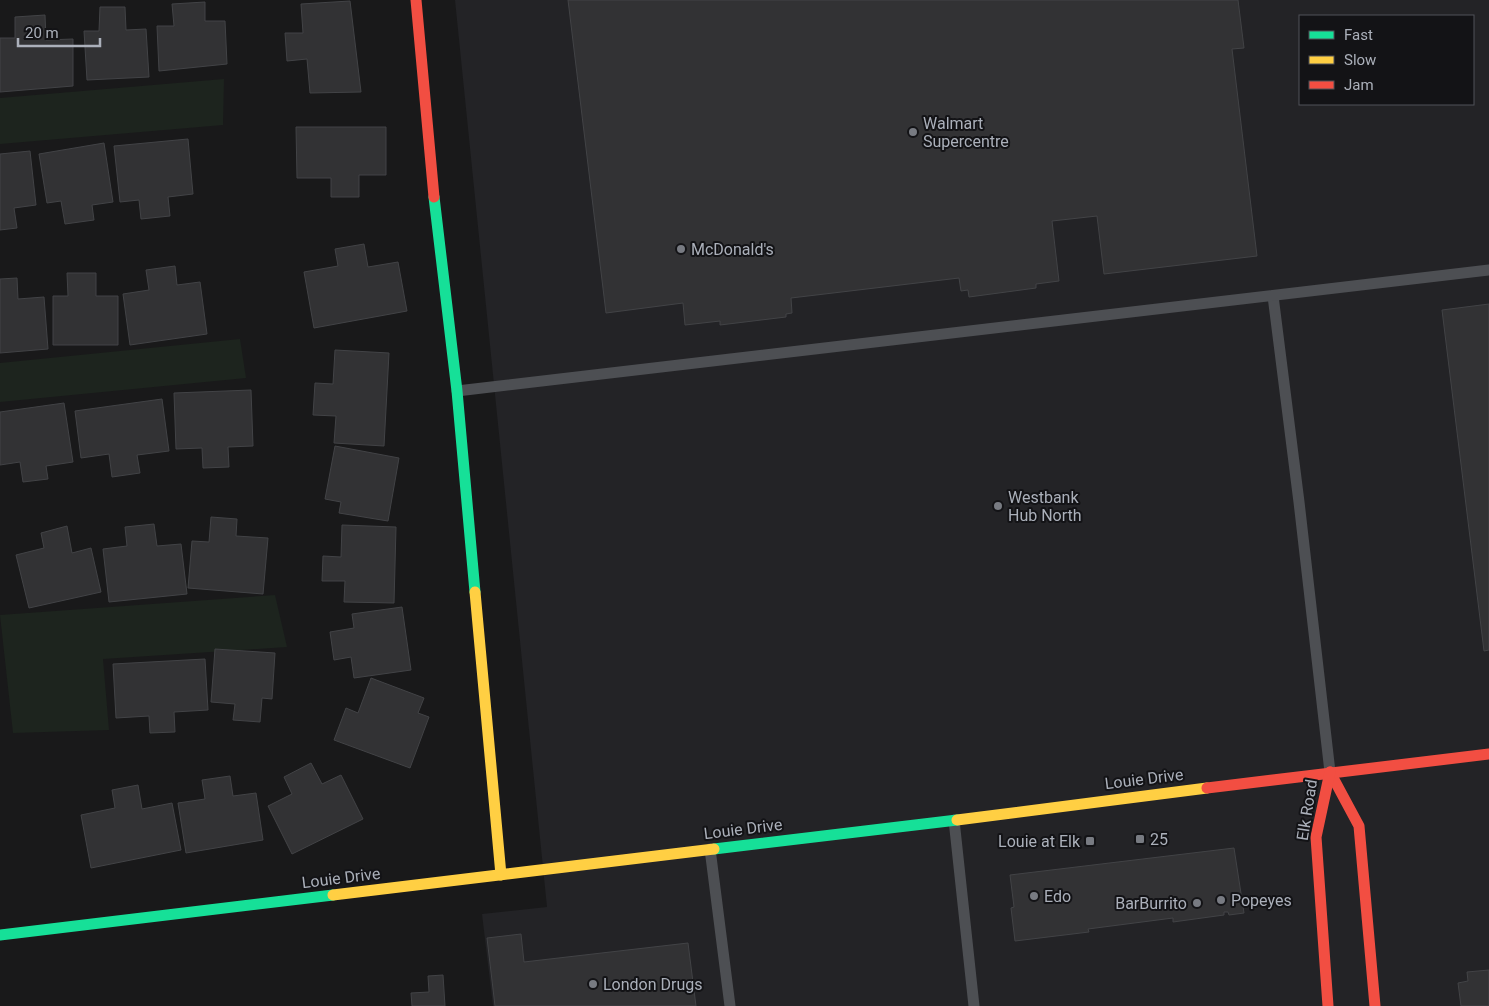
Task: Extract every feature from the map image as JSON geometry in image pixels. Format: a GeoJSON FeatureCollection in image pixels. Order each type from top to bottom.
{"type":"FeatureCollection","features":[{"type":"Feature","properties":{"kind":"street"},"geometry":{"type":"LineString","coordinates":[[416,0],[432,180],[457,391],[501,874]]}},
{"type":"Feature","properties":{"kind":"street","name":"Louie Drive"},"geometry":{"type":"LineString","coordinates":[[0,934],[1489,754]]}},
{"type":"Feature","properties":{"kind":"street","name":"Elk Road"},"geometry":{"type":"LineString","coordinates":[[1328,1006],[1316,837],[1330,772]]}},
{"type":"Feature","properties":{"kind":"street","name":"Elk Road"},"geometry":{"type":"LineString","coordinates":[[1330,772],[1359,826],[1375,1006]]}},
{"type":"Feature","properties":{"kind":"lane"},"geometry":{"type":"LineString","coordinates":[[457,391],[1489,270]]}},
{"type":"Feature","properties":{"kind":"lane"},"geometry":{"type":"LineString","coordinates":[[1273,296],[1330,772]]}},
{"type":"Feature","properties":{"kind":"lane"},"geometry":{"type":"LineString","coordinates":[[954,820],[974,1006]]}},
{"type":"Feature","properties":{"kind":"lane"},"geometry":{"type":"LineString","coordinates":[[710,849],[730,1006]]}},
{"type":"Feature","properties":{"kind":"shaded area","name":"Westbank Hub North"},"geometry":{"type":"Polygon","coordinates":[[[455,0],[1489,0],[1489,1006],[493,1006],[482,914],[547,907],[455,0]]]}},
{"type":"Feature","properties":{"kind":"shaded area"},"geometry":{"type":"Polygon","coordinates":[[[224,79],[223,125],[0,144],[0,98],[224,79]]]}},
{"type":"Feature","properties":{"kind":"shaded area"},"geometry":{"type":"Polygon","coordinates":[[[240,339],[246,378],[0,402],[0,363],[240,339]]]}},
{"type":"Feature","properties":{"kind":"shaded area"},"geometry":{"type":"Polygon","coordinates":[[[275,595],[287,647],[103,659],[109,730],[13,733],[0,615],[275,595]]]}},
{"type":"Feature","properties":{"kind":"building","name":"Walmart Supercentre"},"geometry":{"type":"Polygon","coordinates":[[[568,0],[1238,0],[1244,48],[1232,49],[1257,256],[1104,274],[1097,216],[1052,221],[1059,281],[1036,284],[1036,288],[969,297],[968,290],[961,291],[959,278],[791,298],[792,313],[786,314],[786,317],[720,325],[720,321],[685,325],[683,303],[606,313],[568,0]]]}},
{"type":"Feature","properties":{"kind":"building"},"geometry":{"type":"Polygon","coordinates":[[[350,1],[361,92],[310,93],[307,59],[287,61],[285,33],[303,33],[301,4],[350,1]]]}},
{"type":"Feature","properties":{"kind":"building"},"geometry":{"type":"Polygon","coordinates":[[[205,2],[205,21],[225,21],[227,64],[159,71],[157,26],[174,26],[172,4],[205,2]]]}},
{"type":"Feature","properties":{"kind":"building"},"geometry":{"type":"Polygon","coordinates":[[[100,7],[125,7],[126,30],[146,29],[149,77],[87,80],[84,31],[99,31],[100,7]]]}},
{"type":"Feature","properties":{"kind":"building"},"geometry":{"type":"Polygon","coordinates":[[[45,15],[46,40],[73,39],[73,86],[0,92],[0,38],[15,38],[15,17],[45,15]]]}},
{"type":"Feature","properties":{"kind":"building"},"geometry":{"type":"Polygon","coordinates":[[[296,127],[386,127],[386,175],[359,175],[359,197],[331,197],[331,178],[297,178],[296,127]]]}},
{"type":"Feature","properties":{"kind":"building"},"geometry":{"type":"Polygon","coordinates":[[[188,139],[193,194],[168,197],[170,216],[141,219],[139,200],[120,202],[114,146],[188,139]]]}},
{"type":"Feature","properties":{"kind":"building"},"geometry":{"type":"Polygon","coordinates":[[[104,143],[113,202],[92,205],[94,220],[65,224],[61,201],[47,203],[39,154],[104,143]]]}},
{"type":"Feature","properties":{"kind":"building"},"geometry":{"type":"Polygon","coordinates":[[[30,151],[36,205],[14,208],[17,228],[0,230],[0,154],[30,151]]]}},
{"type":"Feature","properties":{"kind":"building"},"geometry":{"type":"Polygon","coordinates":[[[364,244],[368,267],[398,262],[407,311],[314,328],[304,272],[338,266],[335,249],[364,244]]]}},
{"type":"Feature","properties":{"kind":"building"},"geometry":{"type":"Polygon","coordinates":[[[175,266],[177,285],[200,282],[207,334],[130,345],[123,294],[149,290],[146,270],[175,266]]]}},
{"type":"Feature","properties":{"kind":"building"},"geometry":{"type":"Polygon","coordinates":[[[67,273],[96,273],[96,296],[118,296],[118,345],[53,345],[53,296],[68,296],[67,273]]]}},
{"type":"Feature","properties":{"kind":"building"},"geometry":{"type":"Polygon","coordinates":[[[17,278],[18,299],[44,297],[48,349],[0,353],[0,279],[17,278]]]}},
{"type":"Feature","properties":{"kind":"building"},"geometry":{"type":"Polygon","coordinates":[[[1489,304],[1489,650],[1484,651],[1442,310],[1489,304]]]}},
{"type":"Feature","properties":{"kind":"building"},"geometry":{"type":"Polygon","coordinates":[[[335,350],[389,353],[384,446],[334,443],[336,416],[313,415],[315,383],[333,384],[335,350]]]}},
{"type":"Feature","properties":{"kind":"building"},"geometry":{"type":"Polygon","coordinates":[[[251,390],[253,446],[228,447],[229,467],[203,468],[202,448],[176,449],[174,393],[251,390]]]}},
{"type":"Feature","properties":{"kind":"building"},"geometry":{"type":"Polygon","coordinates":[[[162,399],[169,451],[137,455],[140,473],[112,477],[109,454],[81,458],[75,411],[162,399]]]}},
{"type":"Feature","properties":{"kind":"building"},"geometry":{"type":"Polygon","coordinates":[[[64,403],[73,462],[46,466],[48,479],[23,482],[20,462],[0,465],[0,412],[64,403]]]}},
{"type":"Feature","properties":{"kind":"building"},"geometry":{"type":"Polygon","coordinates":[[[335,446],[399,458],[388,521],[339,513],[341,502],[325,499],[335,446]]]}},
{"type":"Feature","properties":{"kind":"building"},"geometry":{"type":"Polygon","coordinates":[[[211,517],[237,519],[236,536],[268,538],[263,594],[188,588],[192,541],[209,542],[211,517]]]}},
{"type":"Feature","properties":{"kind":"building"},"geometry":{"type":"Polygon","coordinates":[[[154,524],[157,546],[181,544],[187,594],[109,602],[103,549],[127,546],[125,527],[154,524]]]}},
{"type":"Feature","properties":{"kind":"building"},"geometry":{"type":"Polygon","coordinates":[[[342,525],[396,527],[394,603],[344,602],[345,581],[322,581],[323,556],[341,557],[342,525]]]}},
{"type":"Feature","properties":{"kind":"building"},"geometry":{"type":"Polygon","coordinates":[[[67,526],[72,553],[91,548],[101,592],[29,608],[16,555],[44,548],[41,533],[67,526]]]}},
{"type":"Feature","properties":{"kind":"building"},"geometry":{"type":"Polygon","coordinates":[[[402,607],[411,670],[354,678],[351,657],[334,660],[330,632],[354,628],[352,614],[402,607]]]}},
{"type":"Feature","properties":{"kind":"building"},"geometry":{"type":"Polygon","coordinates":[[[215,649],[275,653],[272,699],[262,698],[260,722],[233,720],[235,704],[211,702],[215,649]]]}},
{"type":"Feature","properties":{"kind":"building"},"geometry":{"type":"Polygon","coordinates":[[[205,659],[208,710],[174,712],[175,732],[150,733],[149,716],[116,718],[113,664],[205,659]]]}},
{"type":"Feature","properties":{"kind":"building"},"geometry":{"type":"Polygon","coordinates":[[[371,678],[424,698],[418,713],[429,717],[410,768],[334,740],[346,708],[358,713],[371,678]]]}},
{"type":"Feature","properties":{"kind":"building"},"geometry":{"type":"Polygon","coordinates":[[[311,763],[322,784],[341,775],[363,819],[292,854],[268,806],[292,794],[284,777],[311,763]]]}},
{"type":"Feature","properties":{"kind":"building"},"geometry":{"type":"Polygon","coordinates":[[[230,776],[233,796],[256,793],[263,840],[186,853],[178,803],[205,799],[202,780],[230,776]]]}},
{"type":"Feature","properties":{"kind":"building"},"geometry":{"type":"Polygon","coordinates":[[[138,785],[142,809],[172,803],[181,850],[91,868],[81,815],[115,808],[112,790],[138,785]]]}},
{"type":"Feature","properties":{"kind":"building"},"geometry":{"type":"Polygon","coordinates":[[[1234,848],[1244,913],[1229,915],[1228,912],[1224,912],[1224,915],[1173,922],[1173,918],[1088,929],[1089,932],[1015,941],[1011,908],[1014,907],[1010,875],[1234,848]]]}},
{"type":"Feature","properties":{"kind":"building","name":"London Drugs"},"geometry":{"type":"Polygon","coordinates":[[[521,934],[524,962],[688,943],[696,1006],[495,1006],[487,938],[521,934]]]}},
{"type":"Feature","properties":{"kind":"building"},"geometry":{"type":"Polygon","coordinates":[[[1489,970],[1489,1006],[1461,1006],[1458,983],[1468,981],[1467,972],[1489,970]]]}},
{"type":"Feature","properties":{"kind":"building"},"geometry":{"type":"Polygon","coordinates":[[[443,975],[445,1006],[412,1006],[411,993],[429,992],[428,976],[443,975]]]}},
{"type":"Feature","properties":{"kind":"traffic: fast"},"geometry":{"type":"LineString","coordinates":[[434,197],[457,391],[475,592]]}},
{"type":"Feature","properties":{"kind":"traffic: fast"},"geometry":{"type":"LineString","coordinates":[[714,849],[957,820]]}},
{"type":"Feature","properties":{"kind":"traffic: fast"},"geometry":{"type":"LineString","coordinates":[[0,935],[333,895]]}},
{"type":"Feature","properties":{"kind":"traffic: slow"},"geometry":{"type":"LineString","coordinates":[[475,592],[501,875]]}},
{"type":"Feature","properties":{"kind":"traffic: slow"},"geometry":{"type":"LineString","coordinates":[[957,820],[1207,788]]}},
{"type":"Feature","properties":{"kind":"traffic: slow"},"geometry":{"type":"LineString","coordinates":[[333,895],[714,849]]}},
{"type":"Feature","properties":{"kind":"traffic: jam"},"geometry":{"type":"LineString","coordinates":[[416,0],[434,197]]}},
{"type":"Feature","properties":{"kind":"traffic: jam"},"geometry":{"type":"LineString","coordinates":[[1207,788],[1489,754]]}},
{"type":"Feature","properties":{"kind":"traffic: jam"},"geometry":{"type":"LineString","coordinates":[[1330,772],[1359,826],[1375,1006]]}},
{"type":"Feature","properties":{"kind":"traffic: jam"},"geometry":{"type":"LineString","coordinates":[[1328,1006],[1316,837],[1330,772]]}},
{"type":"Feature","properties":{"kind":"place","name":"Walmart Supercentre"},"geometry":{"type":"Point","coordinates":[913,132]}},
{"type":"Feature","properties":{"kind":"place","name":"McDonald's"},"geometry":{"type":"Point","coordinates":[681,249]}},
{"type":"Feature","properties":{"kind":"place","name":"Westbank Hub North"},"geometry":{"type":"Point","coordinates":[998,506]}},
{"type":"Feature","properties":{"kind":"place","name":"25"},"geometry":{"type":"Point","coordinates":[1140,839]}},
{"type":"Feature","properties":{"kind":"place","name":"Louie at Elk"},"geometry":{"type":"Point","coordinates":[1090,841]}},
{"type":"Feature","properties":{"kind":"place","name":"Edo"},"geometry":{"type":"Point","coordinates":[1034,896]}},
{"type":"Feature","properties":{"kind":"place","name":"Popeyes"},"geometry":{"type":"Point","coordinates":[1221,900]}},
{"type":"Feature","properties":{"kind":"place","name":"BarBurrito"},"geometry":{"type":"Point","coordinates":[1197,903]}},
{"type":"Feature","properties":{"kind":"place","name":"London Drugs"},"geometry":{"type":"Point","coordinates":[593,984]}}]}
